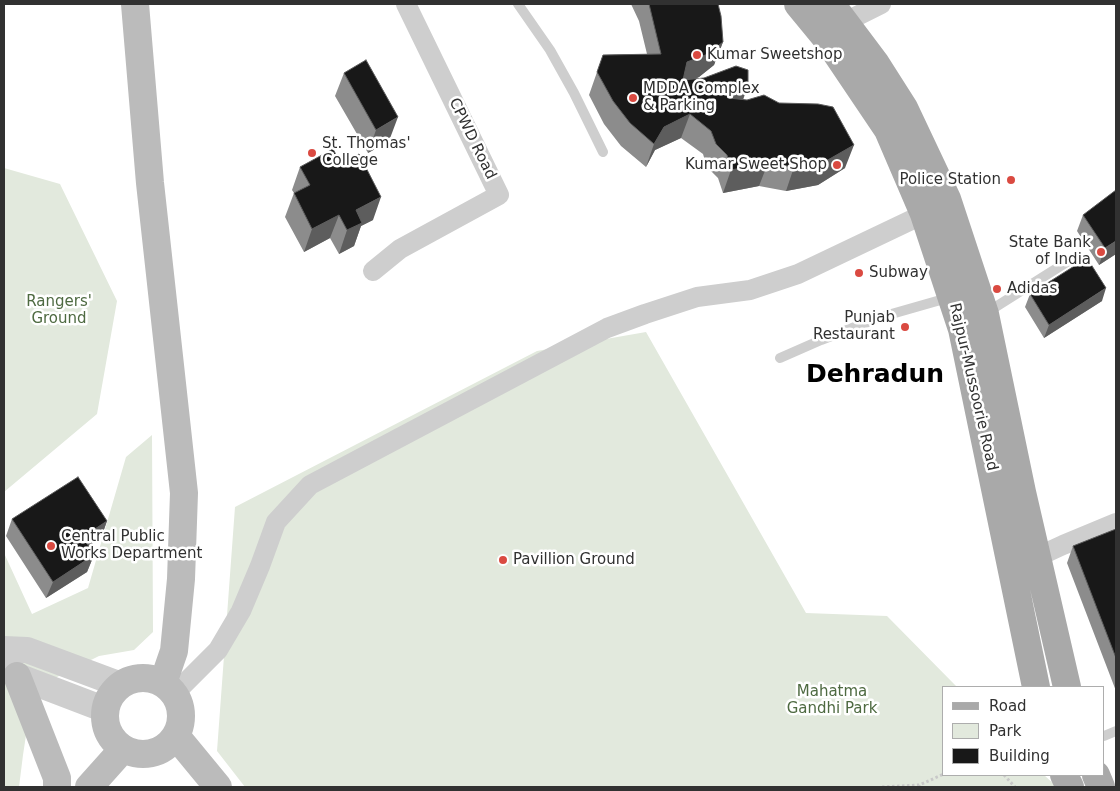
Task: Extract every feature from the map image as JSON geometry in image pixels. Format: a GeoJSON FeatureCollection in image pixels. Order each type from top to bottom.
{"type":"FeatureCollection","features":[{"type":"Feature","properties":{"kind":"main road"},"geometry":{"type":"LineString","coordinates":[[135,4],[150,183],[184,493],[182,579],[169,688]]}},
{"type":"Feature","properties":{"kind":"main road","name":"Rajpur-Mussoorie Road"},"geometry":{"type":"LineString","coordinates":[[798,4],[826,38],[888,130],[924,214],[962,329],[1036,686]]}},
{"type":"Feature","properties":{"kind":"main road","name":"Rajpur-Mussoorie Road"},"geometry":{"type":"LineString","coordinates":[[838,13],[876,64],[904,108],[947,198],[985,314],[1067,686]]}},
{"type":"Feature","properties":{"kind":"main road"},"geometry":{"type":"LineString","coordinates":[[10,669],[58,778],[57,787]]}},
{"type":"Feature","properties":{"kind":"main road"},"geometry":{"type":"LineString","coordinates":[[149,678],[169,688],[180,707],[181,722],[176,736],[166,747],[152,753],[138,754],[124,749],[112,739],[106,725],[106,710],[110,696],[121,685],[134,679],[149,678]]}},
{"type":"Feature","properties":{"kind":"main road"},"geometry":{"type":"LineString","coordinates":[[176,736],[218,787]]}},
{"type":"Feature","properties":{"kind":"main road"},"geometry":{"type":"LineString","coordinates":[[89,787],[124,749]]}},
{"type":"Feature","properties":{"kind":"street","name":"CPWD Road"},"geometry":{"type":"LineString","coordinates":[[373,271],[400,249],[499,195],[406,4]]}},
{"type":"Feature","properties":{"kind":"street"},"geometry":{"type":"LineString","coordinates":[[838,13],[881,4]]}},
{"type":"Feature","properties":{"kind":"street"},"geometry":{"type":"LineString","coordinates":[[169,688],[218,650],[240,611],[260,566],[276,522],[310,485],[608,328],[697,297],[750,290],[798,274],[924,214]]}},
{"type":"Feature","properties":{"kind":"street"},"geometry":{"type":"LineString","coordinates":[[1037,557],[1116,523]]}},
{"type":"Feature","properties":{"kind":"street"},"geometry":{"type":"LineString","coordinates":[[4,648],[27,650],[121,685]]}},
{"type":"Feature","properties":{"kind":"street"},"geometry":{"type":"LineString","coordinates":[[10,669],[106,710]]}},
{"type":"Feature","properties":{"kind":"lane"},"geometry":{"type":"LineString","coordinates":[[518,4],[550,50],[603,152]]}},
{"type":"Feature","properties":{"kind":"lane"},"geometry":{"type":"LineString","coordinates":[[985,314],[1070,260]]}},
{"type":"Feature","properties":{"kind":"lane"},"geometry":{"type":"LineString","coordinates":[[780,358],[881,317],[952,297]]}},
{"type":"Feature","properties":{"kind":"path"},"geometry":{"type":"LineString","coordinates":[[882,787],[919,786],[942,775]]}},
{"type":"Feature","properties":{"kind":"path"},"geometry":{"type":"LineString","coordinates":[[1005,776],[1015,787]]}},
{"type":"Feature","properties":{"kind":"green space","name":"Rangers' Ground"},"geometry":{"type":"Polygon","coordinates":[[[4,168],[60,184],[117,301],[97,414],[4,492],[4,168]]]}},
{"type":"Feature","properties":{"kind":"green space","name":"Pavillion Ground"},"geometry":{"type":"Polygon","coordinates":[[[646,332],[806,613],[887,616],[956,686],[942,686],[942,776],[1045,776],[1057,787],[245,787],[217,751],[235,507],[537,351],[646,332]]]}},
{"type":"Feature","properties":{"kind":"green space"},"geometry":{"type":"Polygon","coordinates":[[[152,435],[153,632],[134,650],[99,656],[33,689],[19,787],[4,787],[4,553],[32,614],[88,588],[126,457],[152,435]]]}},
{"type":"Feature","properties":{"kind":"building","name":"MDDA Complex & Parking"},"geometry":{"type":"Polygon","coordinates":[[[649,4],[718,4],[723,42],[708,54],[687,62],[683,80],[704,78],[736,66],[748,70],[748,85],[729,98],[747,100],[764,95],[779,103],[818,104],[833,107],[854,145],[826,161],[794,167],[768,163],[731,170],[727,155],[716,144],[711,131],[690,114],[664,127],[654,144],[630,123],[613,101],[597,72],[603,55],[661,54],[649,4]]]}},
{"type":"Feature","properties":{"kind":"building"},"geometry":{"type":"Polygon","coordinates":[[[366,60],[398,117],[376,130],[344,73],[366,60]]]}},
{"type":"Feature","properties":{"kind":"building"},"geometry":{"type":"Polygon","coordinates":[[[333,149],[341,164],[359,154],[381,197],[356,210],[362,223],[347,230],[339,215],[312,229],[294,193],[310,185],[300,167],[333,149]]]}},
{"type":"Feature","properties":{"kind":"building"},"geometry":{"type":"Polygon","coordinates":[[[1116,190],[1116,241],[1105,248],[1083,215],[1116,190]]]}},
{"type":"Feature","properties":{"kind":"building"},"geometry":{"type":"Polygon","coordinates":[[[1087,258],[1106,288],[1049,325],[1030,294],[1087,258]]]}},
{"type":"Feature","properties":{"kind":"building","name":"Central Public Works Department"},"geometry":{"type":"Polygon","coordinates":[[[78,477],[107,521],[83,537],[94,555],[53,582],[12,519],[78,477]]]}},
{"type":"Feature","properties":{"kind":"building"},"geometry":{"type":"Polygon","coordinates":[[[1116,529],[1116,658],[1073,546],[1116,529]]]}},
{"type":"Feature","properties":{"kind":"place","name":"Kumar Sweetshop"},"geometry":{"type":"Point","coordinates":[697,55]}},
{"type":"Feature","properties":{"kind":"place","name":"MDDA Complex & Parking"},"geometry":{"type":"Point","coordinates":[633,98]}},
{"type":"Feature","properties":{"kind":"place","name":"St. Thomas' College"},"geometry":{"type":"Point","coordinates":[312,153]}},
{"type":"Feature","properties":{"kind":"place","name":"Kumar Sweet Shop"},"geometry":{"type":"Point","coordinates":[837,165]}},
{"type":"Feature","properties":{"kind":"place","name":"Police Station"},"geometry":{"type":"Point","coordinates":[1011,180]}},
{"type":"Feature","properties":{"kind":"place","name":"State Bank of India"},"geometry":{"type":"Point","coordinates":[1101,252]}},
{"type":"Feature","properties":{"kind":"place","name":"Subway"},"geometry":{"type":"Point","coordinates":[859,273]}},
{"type":"Feature","properties":{"kind":"place","name":"Adidas"},"geometry":{"type":"Point","coordinates":[997,289]}},
{"type":"Feature","properties":{"kind":"place","name":"Punjab Restaurant"},"geometry":{"type":"Point","coordinates":[905,327]}},
{"type":"Feature","properties":{"kind":"place","name":"Central Public Works Department"},"geometry":{"type":"Point","coordinates":[51,546]}},
{"type":"Feature","properties":{"kind":"place","name":"Pavillion Ground"},"geometry":{"type":"Point","coordinates":[503,560]}},
{"type":"Feature","properties":{"kind":"district","name":"Dehradun"},"geometry":{"type":"Point","coordinates":[875,375]}},
{"type":"Feature","properties":{"kind":"park label","name":"Mahatma Gandhi Park"},"geometry":{"type":"Point","coordinates":[832,700]}}]}
